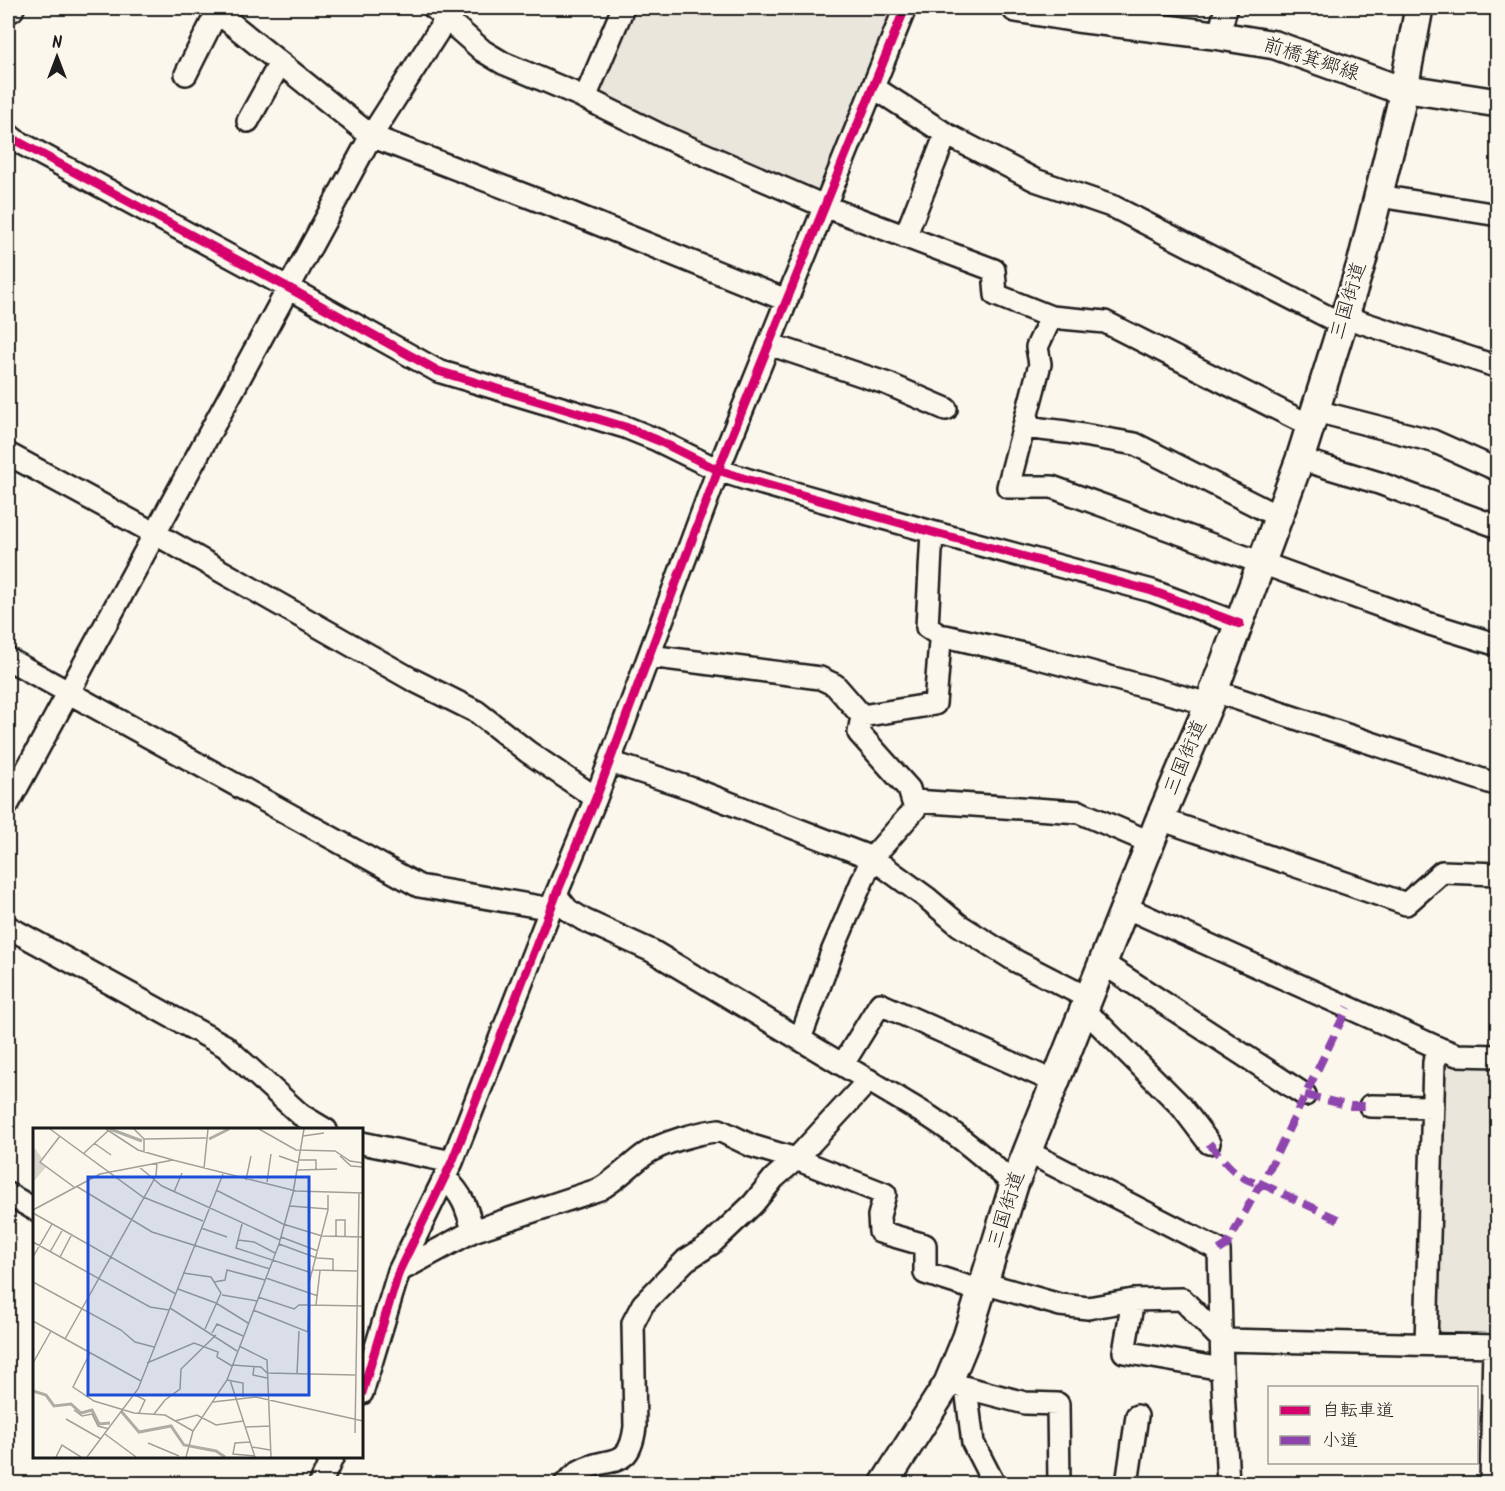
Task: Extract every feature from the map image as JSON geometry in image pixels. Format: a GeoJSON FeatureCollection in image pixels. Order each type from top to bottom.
{"type":"FeatureCollection","features":[{"type":"Feature","properties":{"kind":"main road","name":"前橋箕郷線"},"geometry":{"type":"LineString","coordinates":[[1016,8],[1082,13],[1275,45],[1389,86],[1497,103]]}},
{"type":"Feature","properties":{"kind":"main road","name":"三国街道"},"geometry":{"type":"LineString","coordinates":[[884,1484],[957,1386],[967,1337],[1014,1185],[1240,624],[1279,517],[1345,317],[1379,196],[1404,89],[1419,8]]}},
{"type":"Feature","properties":{"kind":"street"},"geometry":{"type":"LineString","coordinates":[[585,98],[623,8]]}},
{"type":"Feature","properties":{"kind":"street"},"geometry":{"type":"LineString","coordinates":[[363,1388],[399,1271],[449,1170],[610,762],[718,470],[905,8]]}},
{"type":"Feature","properties":{"kind":"street"},"geometry":{"type":"LineString","coordinates":[[1219,35],[1226,8]]}},
{"type":"Feature","properties":{"kind":"street"},"geometry":{"type":"LineString","coordinates":[[186,74],[214,10],[371,136],[566,211],[786,300]]}},
{"type":"Feature","properties":{"kind":"street"},"geometry":{"type":"LineString","coordinates":[[8,804],[371,136],[444,11],[483,51],[503,63],[585,98],[660,135],[824,206],[994,270],[996,295],[1052,317],[1105,322],[1313,419],[1433,441],[1497,470]]}},
{"type":"Feature","properties":{"kind":"street"},"geometry":{"type":"LineString","coordinates":[[248,122],[280,63]]}},
{"type":"Feature","properties":{"kind":"street"},"geometry":{"type":"LineString","coordinates":[[873,87],[946,134],[1035,180],[1076,196],[1114,207],[1332,320],[1345,317],[1497,367]]}},
{"type":"Feature","properties":{"kind":"street"},"geometry":{"type":"LineString","coordinates":[[8,134],[15,140],[438,371],[625,427],[718,470],[804,497],[1152,591],[1240,624]]}},
{"type":"Feature","properties":{"kind":"street"},"geometry":{"type":"LineString","coordinates":[[905,237],[946,134]]}},
{"type":"Feature","properties":{"kind":"street"},"geometry":{"type":"LineString","coordinates":[[1379,196],[1497,215]]}},
{"type":"Feature","properties":{"kind":"street"},"geometry":{"type":"LineString","coordinates":[[1052,317],[1037,347],[1040,364],[1008,487],[1052,487],[1261,564],[1430,624],[1497,645]]}},
{"type":"Feature","properties":{"kind":"street"},"geometry":{"type":"LineString","coordinates":[[769,344],[888,384],[946,409]]}},
{"type":"Feature","properties":{"kind":"street"},"geometry":{"type":"LineString","coordinates":[[1024,427],[1135,444],[1279,517]]}},
{"type":"Feature","properties":{"kind":"street"},"geometry":{"type":"LineString","coordinates":[[8,454],[154,533],[411,679],[477,712],[528,752],[596,798]]}},
{"type":"Feature","properties":{"kind":"street"},"geometry":{"type":"LineString","coordinates":[[1300,459],[1379,483],[1497,527]]}},
{"type":"Feature","properties":{"kind":"street"},"geometry":{"type":"LineString","coordinates":[[932,532],[927,627],[942,637],[1211,697],[1497,785]]}},
{"type":"Feature","properties":{"kind":"street"},"geometry":{"type":"LineString","coordinates":[[862,716],[935,704],[942,637]]}},
{"type":"Feature","properties":{"kind":"street"},"geometry":{"type":"LineString","coordinates":[[649,656],[820,678],[835,685],[862,716]]}},
{"type":"Feature","properties":{"kind":"street"},"geometry":{"type":"LineString","coordinates":[[8,659],[419,886],[554,902],[584,920],[652,951],[958,1135],[1014,1185]]}},
{"type":"Feature","properties":{"kind":"street"},"geometry":{"type":"LineString","coordinates":[[800,1039],[832,952],[872,858],[915,809],[909,789],[859,733],[862,716]]}},
{"type":"Feature","properties":{"kind":"street"},"geometry":{"type":"LineString","coordinates":[[610,762],[693,789],[872,858],[968,931],[1087,1006],[1096,1022],[1168,1093],[1209,1143]]}},
{"type":"Feature","properties":{"kind":"street"},"geometry":{"type":"LineString","coordinates":[[914,801],[1079,812],[1156,831],[1406,904],[1442,872],[1497,874]]}},
{"type":"Feature","properties":{"kind":"street"},"geometry":{"type":"LineString","coordinates":[[1125,907],[1441,1049],[1457,1055],[1497,1056]]}},
{"type":"Feature","properties":{"kind":"street"},"geometry":{"type":"LineString","coordinates":[[8,927],[225,1046],[301,1115],[323,1128]]}},
{"type":"Feature","properties":{"kind":"street"},"geometry":{"type":"LineString","coordinates":[[1104,964],[1305,1095]]}},
{"type":"Feature","properties":{"kind":"street"},"geometry":{"type":"LineString","coordinates":[[843,1064],[880,1004],[1055,1082]]}},
{"type":"Feature","properties":{"kind":"street"},"geometry":{"type":"LineString","coordinates":[[1426,1344],[1434,1062],[1441,1049]]}},
{"type":"Feature","properties":{"kind":"street"},"geometry":{"type":"LineString","coordinates":[[565,1484],[581,1470],[599,1475],[629,1450],[633,1441],[635,1427],[633,1323],[643,1304],[686,1260],[711,1244],[753,1204],[774,1178],[796,1158],[869,1080]]}},
{"type":"Feature","properties":{"kind":"street"},"geometry":{"type":"LineString","coordinates":[[1370,1106],[1433,1107]]}},
{"type":"Feature","properties":{"kind":"street"},"geometry":{"type":"LineString","coordinates":[[399,1271],[473,1231],[600,1189],[658,1147],[720,1130],[752,1146],[796,1158],[885,1194],[879,1216],[880,1232],[925,1245],[925,1273],[1069,1306],[1088,1308],[1133,1300],[1182,1299],[1222,1340],[1496,1346],[1491,1484]]}},
{"type":"Feature","properties":{"kind":"street"},"geometry":{"type":"LineString","coordinates":[[363,1143],[449,1170],[467,1207],[473,1231]]}},
{"type":"Feature","properties":{"kind":"street"},"geometry":{"type":"LineString","coordinates":[[1028,1152],[1219,1250],[1228,1484]]}},
{"type":"Feature","properties":{"kind":"street"},"geometry":{"type":"LineString","coordinates":[[10,1201],[33,1209]]}},
{"type":"Feature","properties":{"kind":"street"},"geometry":{"type":"LineString","coordinates":[[1133,1300],[1124,1352],[1222,1369]]}},
{"type":"Feature","properties":{"kind":"street"},"geometry":{"type":"LineString","coordinates":[[994,1484],[973,1443],[957,1386],[1025,1403],[1058,1404],[1059,1484]]}},
{"type":"Feature","properties":{"kind":"street"},"geometry":{"type":"LineString","coordinates":[[1127,1484],[1137,1416]]}},
{"type":"Feature","properties":{"kind":"street"},"geometry":{"type":"LineString","coordinates":[[320,1484],[332,1458]]}},
{"type":"Feature","properties":{"kind":"shaded area"},"geometry":{"type":"Polygon","coordinates":[[[627,8],[891,8],[814,198],[590,96],[627,8]]]}},
{"type":"Feature","properties":{"kind":"shaded area"},"geometry":{"type":"Polygon","coordinates":[[[1440,1066],[1497,1069],[1497,1334],[1434,1332],[1440,1066]]]}},
{"type":"Feature","properties":{"kind":"marked path"},"geometry":{"type":"LineString","coordinates":[[1219,1250],[1227,1245],[1262,1184],[1348,1007]]}},
{"type":"Feature","properties":{"kind":"marked path"},"geometry":{"type":"LineString","coordinates":[[1305,1095],[1351,1106],[1370,1106]]}},
{"type":"Feature","properties":{"kind":"marked path"},"geometry":{"type":"LineString","coordinates":[[1209,1143],[1239,1175],[1344,1222]]}},
{"type":"Feature","properties":{"kind":"cycle path"},"geometry":{"type":"LineString","coordinates":[[363,1390],[399,1271],[452,1162],[596,798],[718,470],[905,8]]}},
{"type":"Feature","properties":{"kind":"cycle path"},"geometry":{"type":"LineString","coordinates":[[8,134],[15,140],[438,371],[625,427],[718,470],[749,480],[1152,591],[1240,624]]}}]}
